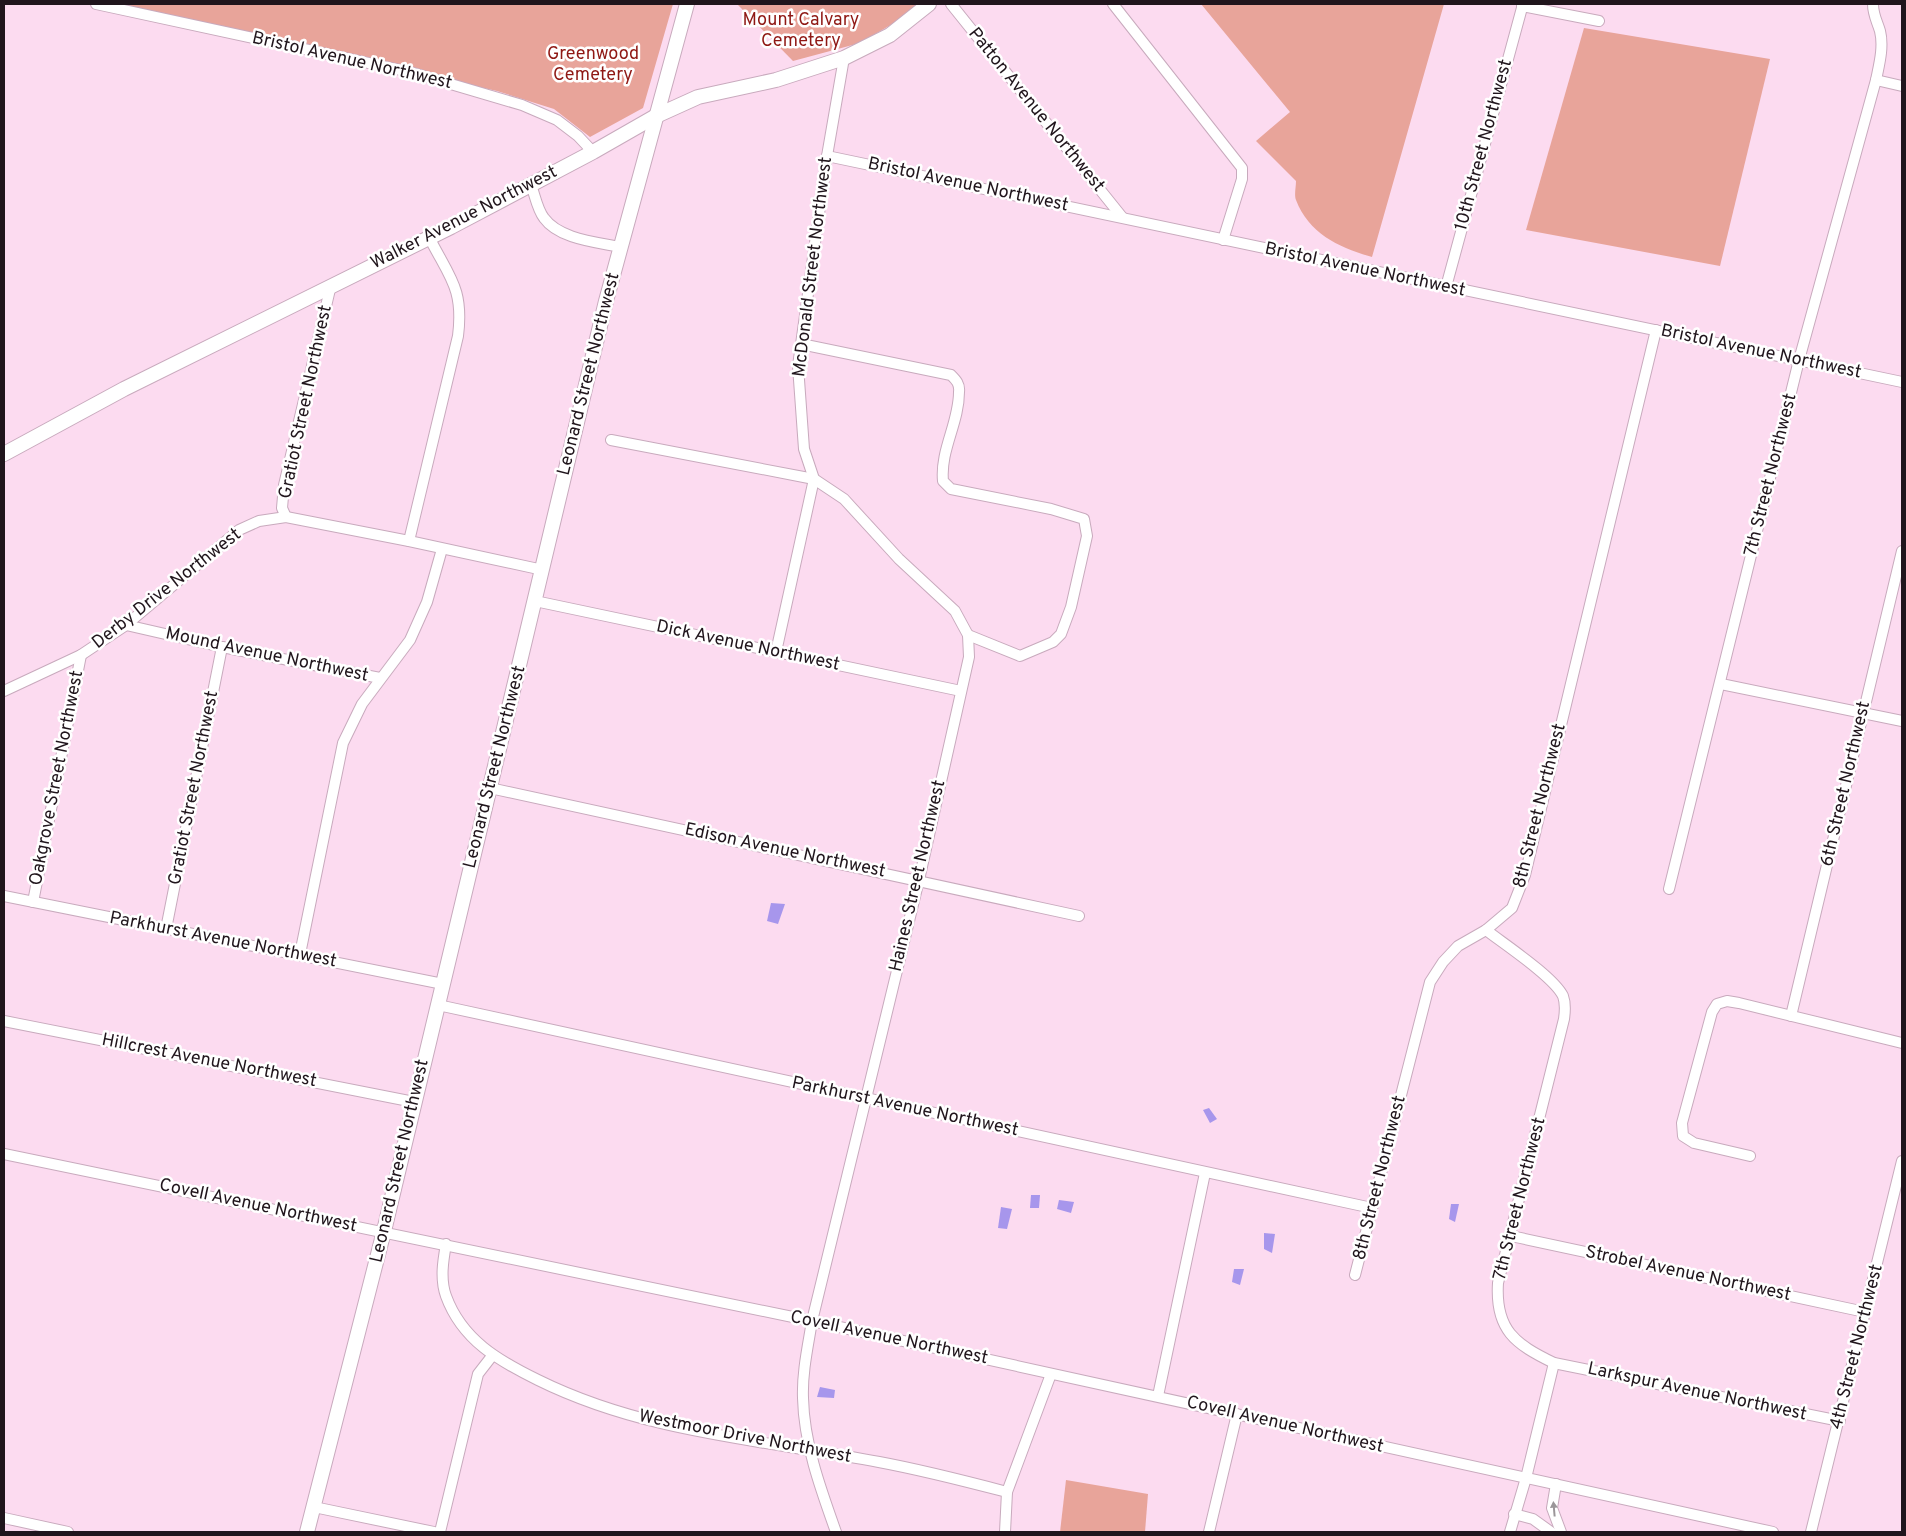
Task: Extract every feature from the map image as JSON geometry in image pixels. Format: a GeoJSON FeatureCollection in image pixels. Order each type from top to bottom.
{"type":"FeatureCollection","features":[{"type":"Feature","properties":{"kind":"main road","name":"Leonard Street Northwest"},"geometry":{"type":"LineString","coordinates":[[307,1532],[384,1231],[620,247],[687,4]]}},
{"type":"Feature","properties":{"kind":"main road","name":"Walker Avenue Northwest"},"geometry":{"type":"LineString","coordinates":[[4,454],[124,389],[429,236],[451,227],[593,152],[656,116],[698,97],[776,80],[844,58],[890,35],[929,4]]}},
{"type":"Feature","properties":{"kind":"street","name":"Bristol Avenue Northwest"},"geometry":{"type":"LineString","coordinates":[[96,4],[410,72],[512,102],[557,120],[578,136],[593,152]]}},
{"type":"Feature","properties":{"kind":"street","name":"Patton Avenue Northwest"},"geometry":{"type":"LineString","coordinates":[[951,4],[1122,217]]}},
{"type":"Feature","properties":{"kind":"street"},"geometry":{"type":"LineString","coordinates":[[1113,4],[1242,168],[1242,179],[1223,240]]}},
{"type":"Feature","properties":{"kind":"street","name":"7th Street Northwest"},"geometry":{"type":"LineString","coordinates":[[1669,889],[1721,684],[1799,360],[1876,80],[1881,52],[1880,32],[1873,15],[1873,4]]}},
{"type":"Feature","properties":{"kind":"street"},"geometry":{"type":"LineString","coordinates":[[1523,5],[1599,21]]}},
{"type":"Feature","properties":{"kind":"street","name":"10th Street Northwest"},"geometry":{"type":"LineString","coordinates":[[1446,287],[1523,5]]}},
{"type":"Feature","properties":{"kind":"street","name":"McDonald Street Northwest"},"geometry":{"type":"LineString","coordinates":[[814,479],[804,449],[798,366],[827,156],[844,58]]}},
{"type":"Feature","properties":{"kind":"street"},"geometry":{"type":"LineString","coordinates":[[1876,80],[1902,86]]}},
{"type":"Feature","properties":{"kind":"street","name":"Bristol Avenue Northwest"},"geometry":{"type":"LineString","coordinates":[[827,156],[1902,382]]}},
{"type":"Feature","properties":{"kind":"street"},"geometry":{"type":"LineString","coordinates":[[531,185],[542,216],[551,226],[582,238],[620,247]]}},
{"type":"Feature","properties":{"kind":"street"},"geometry":{"type":"LineString","coordinates":[[409,541],[458,336],[461,311],[457,290],[429,236]]}},
{"type":"Feature","properties":{"kind":"street","name":"Gratiot Street Northwest"},"geometry":{"type":"LineString","coordinates":[[286,517],[282,508],[284,485],[331,285]]}},
{"type":"Feature","properties":{"kind":"street","name":"8th Street Northwest"},"geometry":{"type":"LineString","coordinates":[[1356,1275],[1430,982],[1443,962],[1458,946],[1486,930],[1512,908],[1525,874],[1656,330]]}},
{"type":"Feature","properties":{"kind":"street"},"geometry":{"type":"LineString","coordinates":[[801,344],[951,375],[958,382],[960,392],[945,450],[942,470],[943,481],[950,489],[1050,509],[1084,519],[1087,536],[1071,607],[1061,634],[1053,642],[1020,656],[968,635]]}},
{"type":"Feature","properties":{"kind":"street","name":"Haines Street Northwest"},"geometry":{"type":"LineString","coordinates":[[612,440],[814,479],[844,499],[899,559],[955,611],[968,635],[969,657],[918,880],[812,1321],[805,1365],[803,1399],[811,1451],[817,1478],[836,1532]]}},
{"type":"Feature","properties":{"kind":"street"},"geometry":{"type":"LineString","coordinates":[[776,652],[814,479]]}},
{"type":"Feature","properties":{"kind":"street","name":"Derby Drive Northwest"},"geometry":{"type":"LineString","coordinates":[[4,691],[81,655],[126,625],[239,530],[259,521],[286,517],[543,570]]}},
{"type":"Feature","properties":{"kind":"street"},"geometry":{"type":"LineString","coordinates":[[300,954],[343,743],[362,704],[410,640],[427,602],[442,549]]}},
{"type":"Feature","properties":{"kind":"street","name":"6th Street Northwest"},"geometry":{"type":"LineString","coordinates":[[1791,1016],[1902,551]]}},
{"type":"Feature","properties":{"kind":"street","name":"Dick Avenue Northwest"},"geometry":{"type":"LineString","coordinates":[[535,600],[961,691]]}},
{"type":"Feature","properties":{"kind":"street","name":"Mound Avenue Northwest"},"geometry":{"type":"LineString","coordinates":[[126,625],[222,647],[380,678]]}},
{"type":"Feature","properties":{"kind":"street","name":"Gratiot Street Northwest"},"geometry":{"type":"LineString","coordinates":[[166,929],[222,647]]}},
{"type":"Feature","properties":{"kind":"street","name":"Oakgrove Street Northwest"},"geometry":{"type":"LineString","coordinates":[[33,902],[81,655]]}},
{"type":"Feature","properties":{"kind":"street"},"geometry":{"type":"LineString","coordinates":[[1721,684],[1902,721]]}},
{"type":"Feature","properties":{"kind":"street","name":"Edison Avenue Northwest"},"geometry":{"type":"LineString","coordinates":[[490,788],[1079,916]]}},
{"type":"Feature","properties":{"kind":"street","name":"Parkhurst Avenue Northwest"},"geometry":{"type":"LineString","coordinates":[[4,896],[443,984]]}},
{"type":"Feature","properties":{"kind":"street","name":"7th Street Northwest"},"geometry":{"type":"LineString","coordinates":[[1486,930],[1555,984],[1563,996],[1565,1007],[1564,1019],[1498,1283],[1497,1301],[1501,1318],[1509,1335],[1524,1348],[1554,1362]]}},
{"type":"Feature","properties":{"kind":"street"},"geometry":{"type":"LineString","coordinates":[[1750,1156],[1694,1143],[1683,1136],[1682,1123],[1712,1012],[1716,1004],[1727,1001],[1902,1043]]}},
{"type":"Feature","properties":{"kind":"street","name":"Parkhurst Avenue Northwest"},"geometry":{"type":"LineString","coordinates":[[438,1005],[1372,1208]]}},
{"type":"Feature","properties":{"kind":"street","name":"Hillcrest Avenue Northwest"},"geometry":{"type":"LineString","coordinates":[[4,1021],[414,1102]]}},
{"type":"Feature","properties":{"kind":"street","name":"Covell Avenue Northwest"},"geometry":{"type":"LineString","coordinates":[[4,1154],[384,1231],[812,1321],[1773,1532]]}},
{"type":"Feature","properties":{"kind":"street","name":"4th Street Northwest"},"geometry":{"type":"LineString","coordinates":[[1811,1532],[1840,1421],[1902,1161]]}},
{"type":"Feature","properties":{"kind":"street"},"geometry":{"type":"LineString","coordinates":[[1158,1396],[1205,1173]]}},
{"type":"Feature","properties":{"kind":"street","name":"Strobel Avenue Northwest"},"geometry":{"type":"LineString","coordinates":[[1511,1236],[1866,1312]]}},
{"type":"Feature","properties":{"kind":"street","name":"Westmoor Drive Northwest"},"geometry":{"type":"LineString","coordinates":[[446,1244],[442,1268],[446,1296],[462,1326],[492,1356],[562,1392],[644,1420],[725,1437],[879,1462],[1007,1492]]}},
{"type":"Feature","properties":{"kind":"street"},"geometry":{"type":"LineString","coordinates":[[440,1532],[478,1374],[492,1356]]}},
{"type":"Feature","properties":{"kind":"street"},"geometry":{"type":"LineString","coordinates":[[1510,1532],[1526,1478],[1554,1362]]}},
{"type":"Feature","properties":{"kind":"street","name":"Larkspur Avenue Northwest"},"geometry":{"type":"LineString","coordinates":[[1554,1362],[1840,1421]]}},
{"type":"Feature","properties":{"kind":"street"},"geometry":{"type":"LineString","coordinates":[[1004,1532],[1007,1492],[1051,1374]]}},
{"type":"Feature","properties":{"kind":"street"},"geometry":{"type":"LineString","coordinates":[[1209,1532],[1237,1414]]}},
{"type":"Feature","properties":{"kind":"street"},"geometry":{"type":"LineString","coordinates":[[1556,1484],[1552,1508],[1562,1532]]}},
{"type":"Feature","properties":{"kind":"street"},"geometry":{"type":"LineString","coordinates":[[314,1506],[434,1532]]}},
{"type":"Feature","properties":{"kind":"street"},"geometry":{"type":"LineString","coordinates":[[1514,1514],[1533,1519],[1551,1532]]}},
{"type":"Feature","properties":{"kind":"street"},"geometry":{"type":"LineString","coordinates":[[4,1518],[68,1532]]}},
{"type":"Feature","properties":{"kind":"green space","name":"Greenwood Cemetery"},"geometry":{"type":"Polygon","coordinates":[[[102,4],[673,4],[643,108],[590,137],[554,109],[497,91],[102,4]]]}},
{"type":"Feature","properties":{"kind":"green space","name":"Mount Calvary Cemetery"},"geometry":{"type":"Polygon","coordinates":[[[737,4],[918,4],[899,20],[860,43],[793,61],[737,4]]]}},
{"type":"Feature","properties":{"kind":"green space"},"geometry":{"type":"Polygon","coordinates":[[[1201,4],[1444,4],[1372,257],[1348,249],[1327,238],[1317,231],[1302,212],[1295,198],[1296,181],[1256,141],[1290,112],[1201,4]]]}},
{"type":"Feature","properties":{"kind":"green space"},"geometry":{"type":"Polygon","coordinates":[[[1584,28],[1770,59],[1720,266],[1526,230],[1584,28]]]}},
{"type":"Feature","properties":{"kind":"green space"},"geometry":{"type":"Polygon","coordinates":[[[1066,1480],[1148,1494],[1145,1532],[1060,1532],[1066,1480]]]}},
{"type":"Feature","properties":{"kind":"shaded area"},"geometry":{"type":"Polygon","coordinates":[[[771,903],[785,904],[778,924],[767,921],[771,903]]]}},
{"type":"Feature","properties":{"kind":"shaded area"},"geometry":{"type":"Polygon","coordinates":[[[1209,1108],[1217,1119],[1210,1123],[1203,1110],[1209,1108]]]}},
{"type":"Feature","properties":{"kind":"shaded area"},"geometry":{"type":"Polygon","coordinates":[[[1031,1195],[1040,1195],[1039,1208],[1030,1208],[1031,1195]]]}},
{"type":"Feature","properties":{"kind":"shaded area"},"geometry":{"type":"Polygon","coordinates":[[[1059,1200],[1074,1202],[1071,1213],[1057,1209],[1059,1200]]]}},
{"type":"Feature","properties":{"kind":"shaded area"},"geometry":{"type":"Polygon","coordinates":[[[1451,1204],[1459,1204],[1455,1222],[1449,1219],[1451,1204]]]}},
{"type":"Feature","properties":{"kind":"shaded area"},"geometry":{"type":"Polygon","coordinates":[[[1001,1207],[1012,1209],[1007,1229],[998,1228],[1001,1207]]]}},
{"type":"Feature","properties":{"kind":"shaded area"},"geometry":{"type":"Polygon","coordinates":[[[1264,1233],[1275,1234],[1272,1253],[1264,1249],[1264,1233]]]}},
{"type":"Feature","properties":{"kind":"shaded area"},"geometry":{"type":"Polygon","coordinates":[[[1234,1269],[1244,1269],[1240,1285],[1232,1282],[1234,1269]]]}},
{"type":"Feature","properties":{"kind":"shaded area"},"geometry":{"type":"Polygon","coordinates":[[[820,1387],[835,1390],[834,1398],[817,1397],[820,1387]]]}}]}
